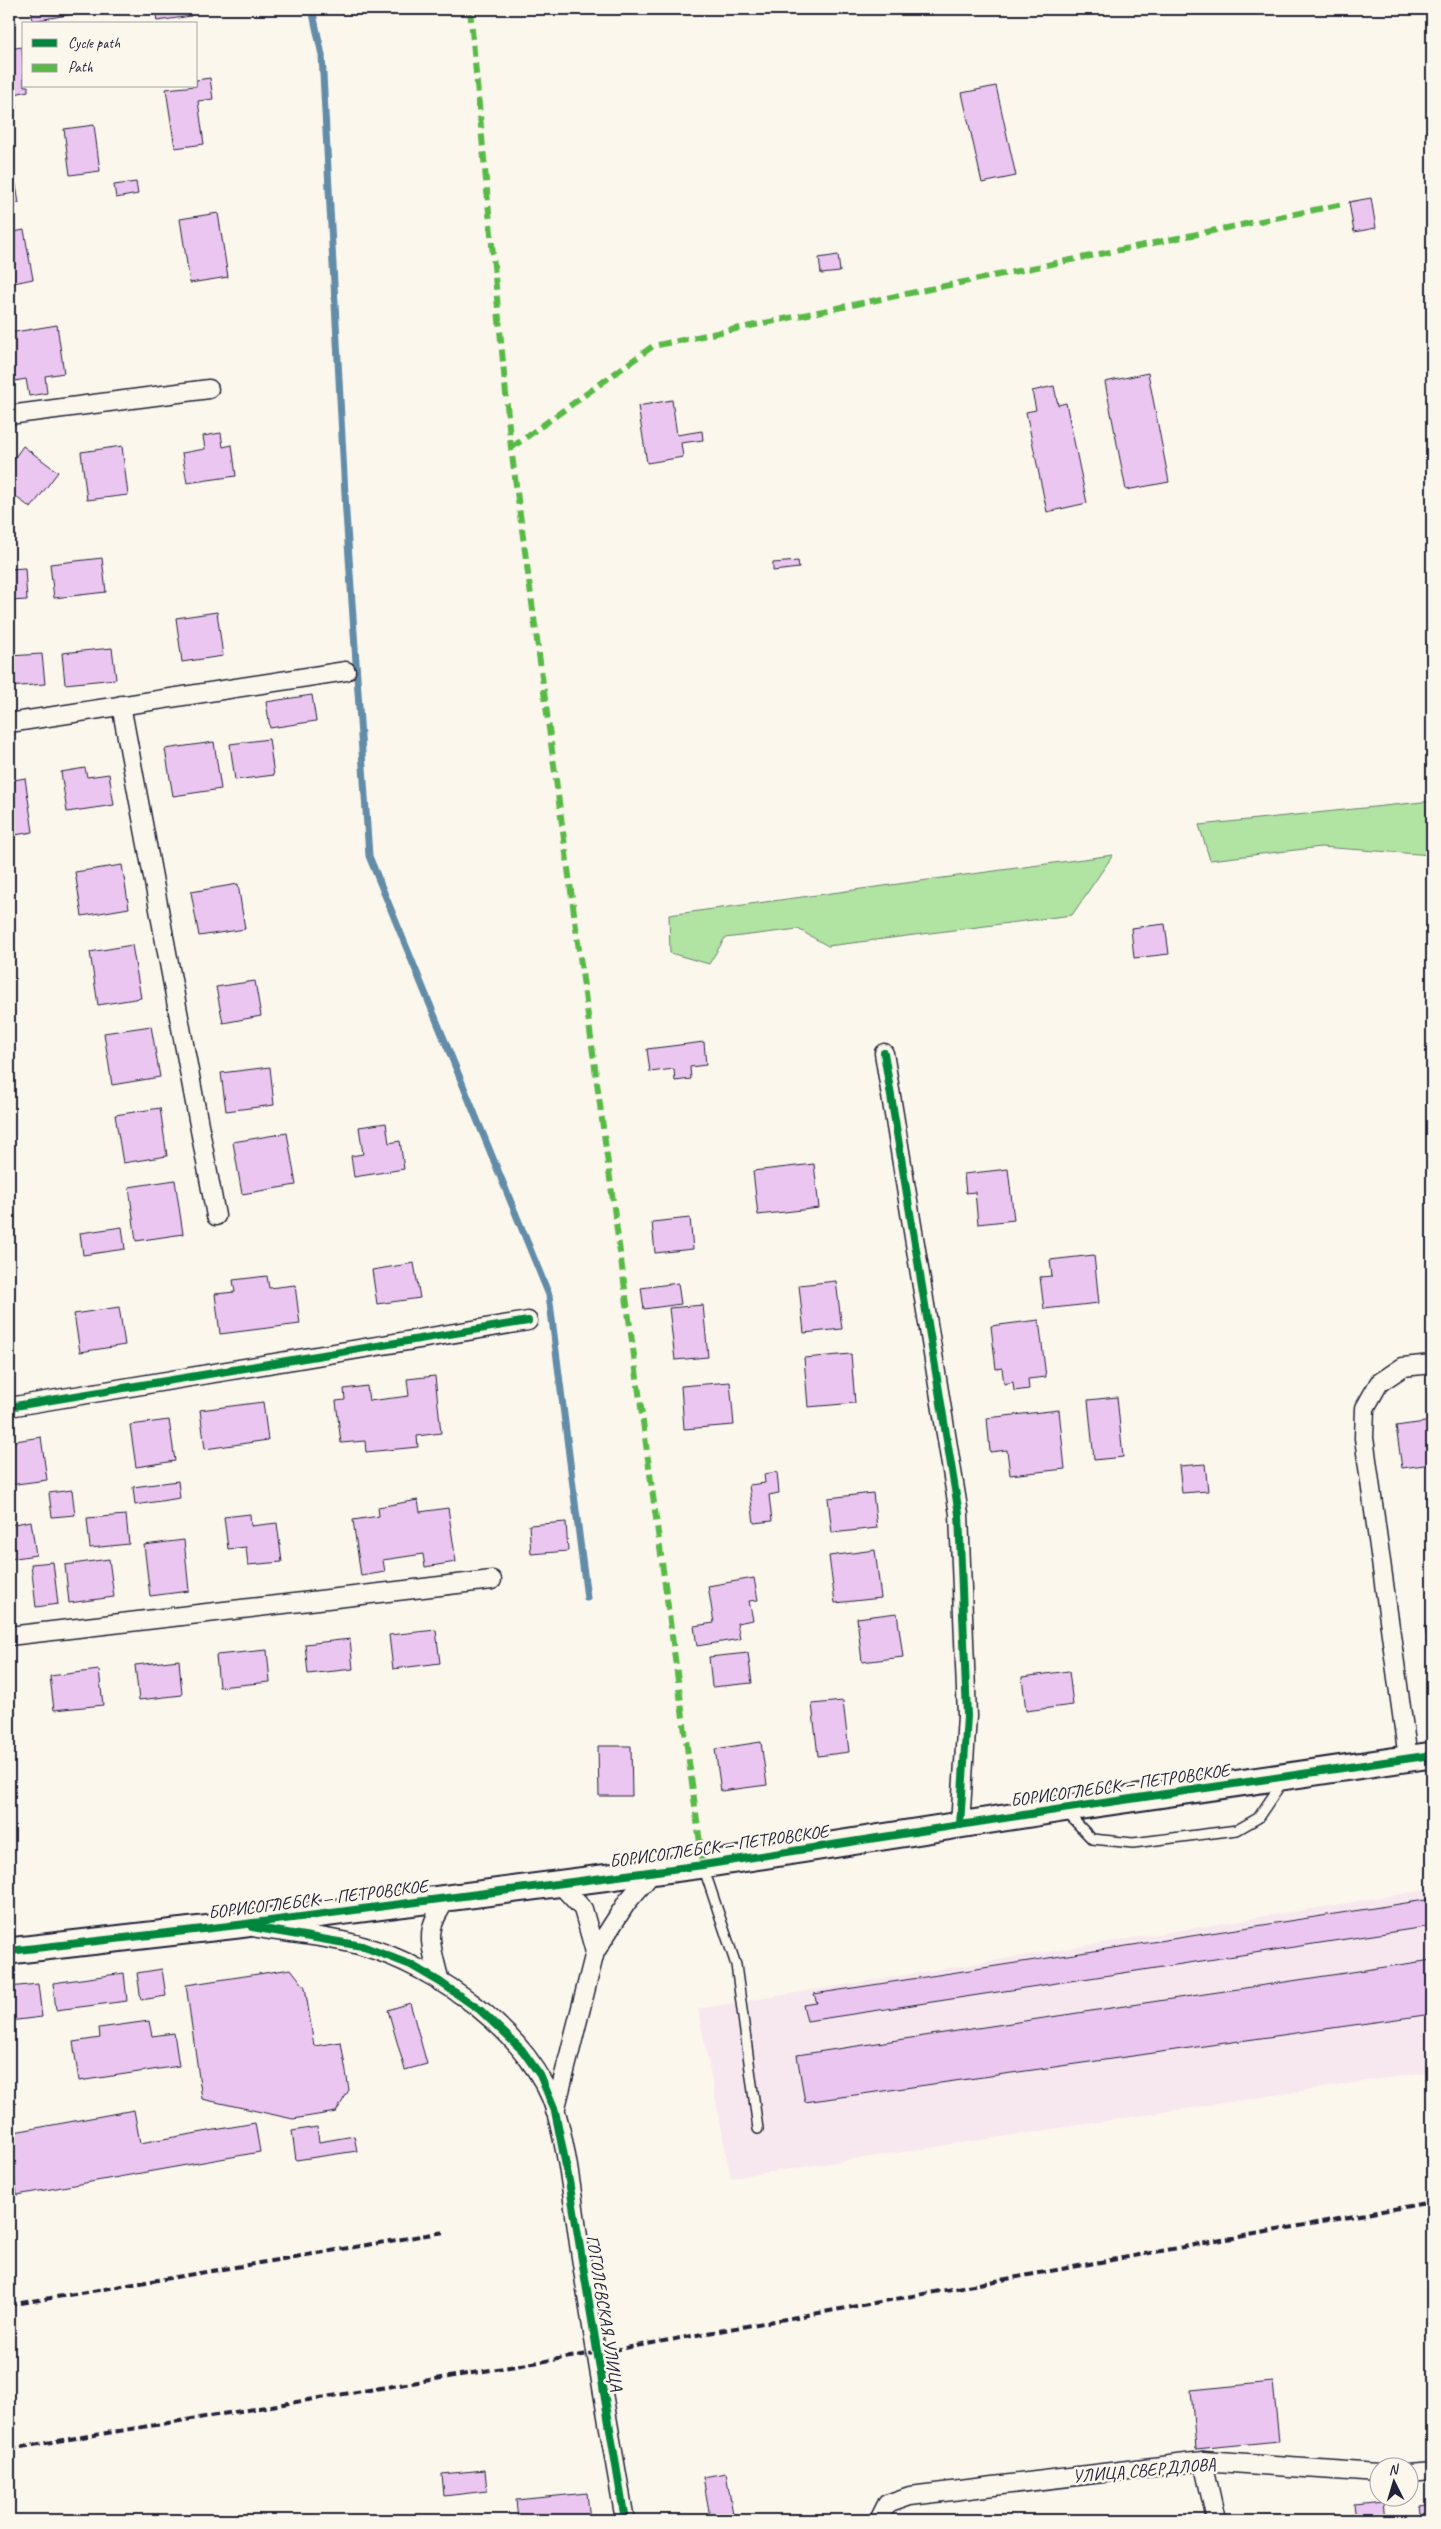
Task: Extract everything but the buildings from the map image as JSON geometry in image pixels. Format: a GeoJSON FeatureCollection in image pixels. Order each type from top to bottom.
{"type":"FeatureCollection","features":[{"type":"Feature","properties":{"kind":"street"},"geometry":{"type":"LineString","coordinates":[[9,415],[209,389]]}},
{"type":"Feature","properties":{"kind":"street"},"geometry":{"type":"LineString","coordinates":[[9,723],[346,671]]}},
{"type":"Feature","properties":{"kind":"street"},"geometry":{"type":"LineString","coordinates":[[121,705],[216,1216]]}},
{"type":"Feature","properties":{"kind":"street"},"geometry":{"type":"LineString","coordinates":[[884,1053],[959,1514],[966,1716],[960,1825]]}},
{"type":"Feature","properties":{"kind":"street"},"geometry":{"type":"LineString","coordinates":[[9,1407],[528,1321]]}},
{"type":"Feature","properties":{"kind":"street"},"geometry":{"type":"LineString","coordinates":[[1420,1756],[1364,1438],[1365,1408],[1380,1382],[1403,1367],[1432,1364]]}},
{"type":"Feature","properties":{"kind":"street"},"geometry":{"type":"LineString","coordinates":[[9,1636],[492,1580]]}},
{"type":"Feature","properties":{"kind":"street","name":"БОРИСОГЛЕБСК — ПЕТРОВСКОЕ"},"geometry":{"type":"LineString","coordinates":[[9,1951],[238,1925],[703,1866],[1062,1809],[1420,1756]]}},
{"type":"Feature","properties":{"kind":"street"},"geometry":{"type":"LineString","coordinates":[[556,2112],[595,1952],[627,1902],[653,1872]]}},
{"type":"Feature","properties":{"kind":"street"},"geometry":{"type":"LineString","coordinates":[[560,1884],[583,1909],[595,1952]]}},
{"type":"Feature","properties":{"kind":"street"},"geometry":{"type":"LineString","coordinates":[[440,1982],[431,1944],[430,1930],[434,1915],[448,1898]]}},
{"type":"Feature","properties":{"kind":"street"},"geometry":{"type":"LineString","coordinates":[[238,1925],[362,1946],[410,1966],[440,1982],[480,2010],[522,2050],[540,2075],[556,2112]]}},
{"type":"Feature","properties":{"kind":"street","name":"ГОГОЛЕВСКАЯ УЛИЦА"},"geometry":{"type":"LineString","coordinates":[[556,2112],[625,2520]]}},
{"type":"Feature","properties":{"kind":"street"},"geometry":{"type":"LineString","coordinates":[[1203,2462],[1216,2520]]}},
{"type":"Feature","properties":{"kind":"street","name":"УЛИЦА СВЕРДЛОВА"},"geometry":{"type":"LineString","coordinates":[[879,2520],[887,2504],[910,2496],[1203,2462],[1368,2472]]}},
{"type":"Feature","properties":{"kind":"street"},"geometry":{"type":"LineString","coordinates":[[1418,2472],[1432,2471]]}},
{"type":"Feature","properties":{"kind":"lane"},"geometry":{"type":"LineString","coordinates":[[1062,1809],[1092,1839],[1133,1843],[1237,1830],[1258,1818],[1286,1776]]}},
{"type":"Feature","properties":{"kind":"lane"},"geometry":{"type":"LineString","coordinates":[[703,1866],[736,1965],[758,2130]]}},
{"type":"Feature","properties":{"kind":"shaded area"},"geometry":{"type":"Polygon","coordinates":[[[1432,1889],[1432,2071],[731,2178],[698,2009],[1432,1889]]]}},
{"type":"Feature","properties":{"kind":"green space"},"geometry":{"type":"Polygon","coordinates":[[[1432,801],[1432,855],[1321,847],[1210,860],[1199,825],[1432,801]]]}},
{"type":"Feature","properties":{"kind":"green space"},"geometry":{"type":"Polygon","coordinates":[[[1113,855],[1072,915],[828,946],[798,929],[725,938],[709,964],[670,953],[669,915],[1113,855]]]}},
{"type":"Feature","properties":{"kind":"waterway"},"geometry":{"type":"LineString","coordinates":[[312,9],[322,55],[346,513],[369,856],[549,1295],[587,1598]]}},
{"type":"Feature","properties":{"kind":"railway"},"geometry":{"type":"LineString","coordinates":[[9,2449],[625,2348],[1432,2202]]}},
{"type":"Feature","properties":{"kind":"railway"},"geometry":{"type":"LineString","coordinates":[[9,2305],[444,2232]]}},
{"type":"Feature","properties":{"kind":"marked path"},"geometry":{"type":"LineString","coordinates":[[470,9],[511,448],[703,1865]]}},
{"type":"Feature","properties":{"kind":"marked path"},"geometry":{"type":"LineString","coordinates":[[511,448],[653,346],[1343,204]]}},
{"type":"Feature","properties":{"kind":"cycle path"},"geometry":{"type":"LineString","coordinates":[[884,1053],[959,1514],[967,1716],[960,1825]]}},
{"type":"Feature","properties":{"kind":"cycle path"},"geometry":{"type":"LineString","coordinates":[[9,1407],[528,1321]]}},
{"type":"Feature","properties":{"kind":"cycle path"},"geometry":{"type":"LineString","coordinates":[[9,1951],[238,1925],[703,1865],[1062,1809],[1432,1755]]}},
{"type":"Feature","properties":{"kind":"cycle path"},"geometry":{"type":"LineString","coordinates":[[252,1927],[362,1946],[411,1965],[440,1982],[480,2010],[522,2050],[540,2075],[555,2111],[569,2181],[625,2520]]}}]}
